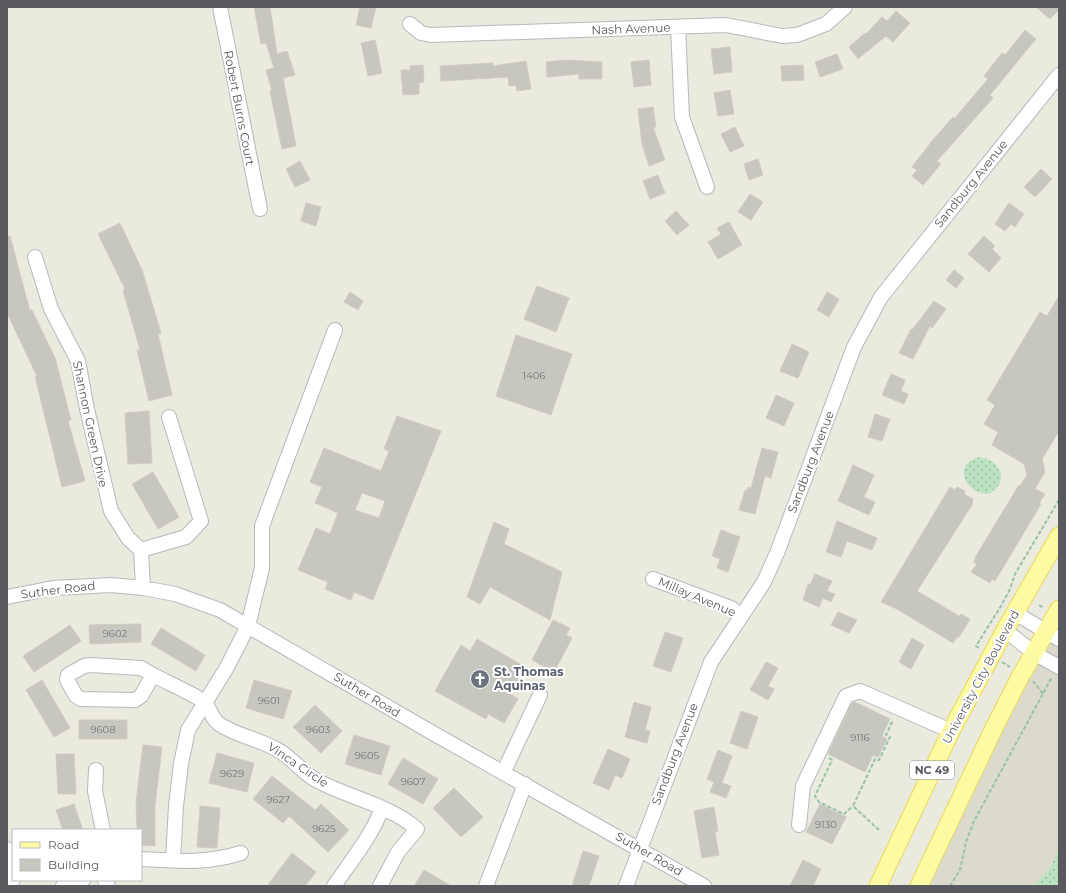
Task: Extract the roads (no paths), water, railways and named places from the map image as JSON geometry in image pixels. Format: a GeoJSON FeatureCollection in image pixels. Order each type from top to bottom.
{"type":"FeatureCollection","features":[{"type":"Feature","properties":{"kind":"main road","name":"University City Boulevard"},"geometry":{"type":"LineString","coordinates":[[878,886],[951,731],[1005,630],[1059,536]]}},
{"type":"Feature","properties":{"kind":"main road","name":"NC 49"},"geometry":{"type":"LineString","coordinates":[[919,886],[994,728],[1034,652],[1053,635],[1059,609]]}},
{"type":"Feature","properties":{"kind":"street","name":"Robert Burns Court"},"geometry":{"type":"LineString","coordinates":[[220,7],[260,209]]}},
{"type":"Feature","properties":{"kind":"street","name":"Nash Avenue"},"geometry":{"type":"LineString","coordinates":[[410,24],[421,33],[431,35],[726,25],[782,36],[797,35],[826,24],[845,7]]}},
{"type":"Feature","properties":{"kind":"street"},"geometry":{"type":"LineString","coordinates":[[678,27],[682,117],[707,187]]}},
{"type":"Feature","properties":{"kind":"street","name":"Sandburg Avenue"},"geometry":{"type":"LineString","coordinates":[[626,886],[704,678],[722,642],[764,582],[777,553],[854,347],[874,309],[1059,75]]}},
{"type":"Feature","properties":{"kind":"street","name":"Shannon Green Drive"},"geometry":{"type":"LineString","coordinates":[[35,257],[51,309],[78,361],[87,408],[111,511],[128,538],[140,550]]}},
{"type":"Feature","properties":{"kind":"street"},"geometry":{"type":"LineString","coordinates":[[173,860],[176,806],[181,764],[188,730],[193,719],[206,703],[248,626],[262,568],[262,526],[335,330]]}},
{"type":"Feature","properties":{"kind":"street"},"geometry":{"type":"LineString","coordinates":[[143,588],[140,550],[186,537],[200,522],[169,417]]}},
{"type":"Feature","properties":{"kind":"street","name":"Millay Avenue"},"geometry":{"type":"LineString","coordinates":[[653,579],[731,608],[741,616]]}},
{"type":"Feature","properties":{"kind":"street","name":"Suther Road"},"geometry":{"type":"LineString","coordinates":[[7,597],[35,591],[79,586],[111,585],[143,588],[175,594],[205,604],[395,707],[503,773],[704,886]]}},
{"type":"Feature","properties":{"kind":"street"},"geometry":{"type":"LineString","coordinates":[[1015,613],[1053,635]]}},
{"type":"Feature","properties":{"kind":"street"},"geometry":{"type":"LineString","coordinates":[[1005,630],[1034,652],[1056,672]]}},
{"type":"Feature","properties":{"kind":"street"},"geometry":{"type":"LineString","coordinates":[[153,675],[141,696],[135,700],[127,701],[81,699],[76,696],[66,680],[68,675],[84,666],[90,665],[141,668],[206,703]]}},
{"type":"Feature","properties":{"kind":"street"},"geometry":{"type":"LineString","coordinates":[[799,825],[803,786],[846,696],[860,691],[951,731]]}},
{"type":"Feature","properties":{"kind":"street"},"geometry":{"type":"LineString","coordinates":[[503,773],[540,695]]}},
{"type":"Feature","properties":{"kind":"street","name":"Vinca Circle"},"geometry":{"type":"LineString","coordinates":[[206,703],[212,718],[219,724],[238,733],[262,741],[280,750],[315,779],[399,816],[417,829],[398,852],[380,886]]}},
{"type":"Feature","properties":{"kind":"street"},"geometry":{"type":"LineString","coordinates":[[96,770],[95,792],[103,829]]}},
{"type":"Feature","properties":{"kind":"street"},"geometry":{"type":"LineString","coordinates":[[486,886],[525,784]]}},
{"type":"Feature","properties":{"kind":"street"},"geometry":{"type":"LineString","coordinates":[[334,886],[366,839],[378,819],[382,808]]}},
{"type":"Feature","properties":{"kind":"street"},"geometry":{"type":"LineString","coordinates":[[7,849],[12,875]]}},
{"type":"Feature","properties":{"kind":"street"},"geometry":{"type":"LineString","coordinates":[[142,859],[201,862],[225,858],[241,853]]}},
{"type":"Feature","properties":{"kind":"street"},"geometry":{"type":"LineString","coordinates":[[63,886],[81,881]]}},
{"type":"Feature","properties":{"kind":"place","name":"St. Thomas Aquinas"},"geometry":{"type":"Point","coordinates":[480,679]}}]}
